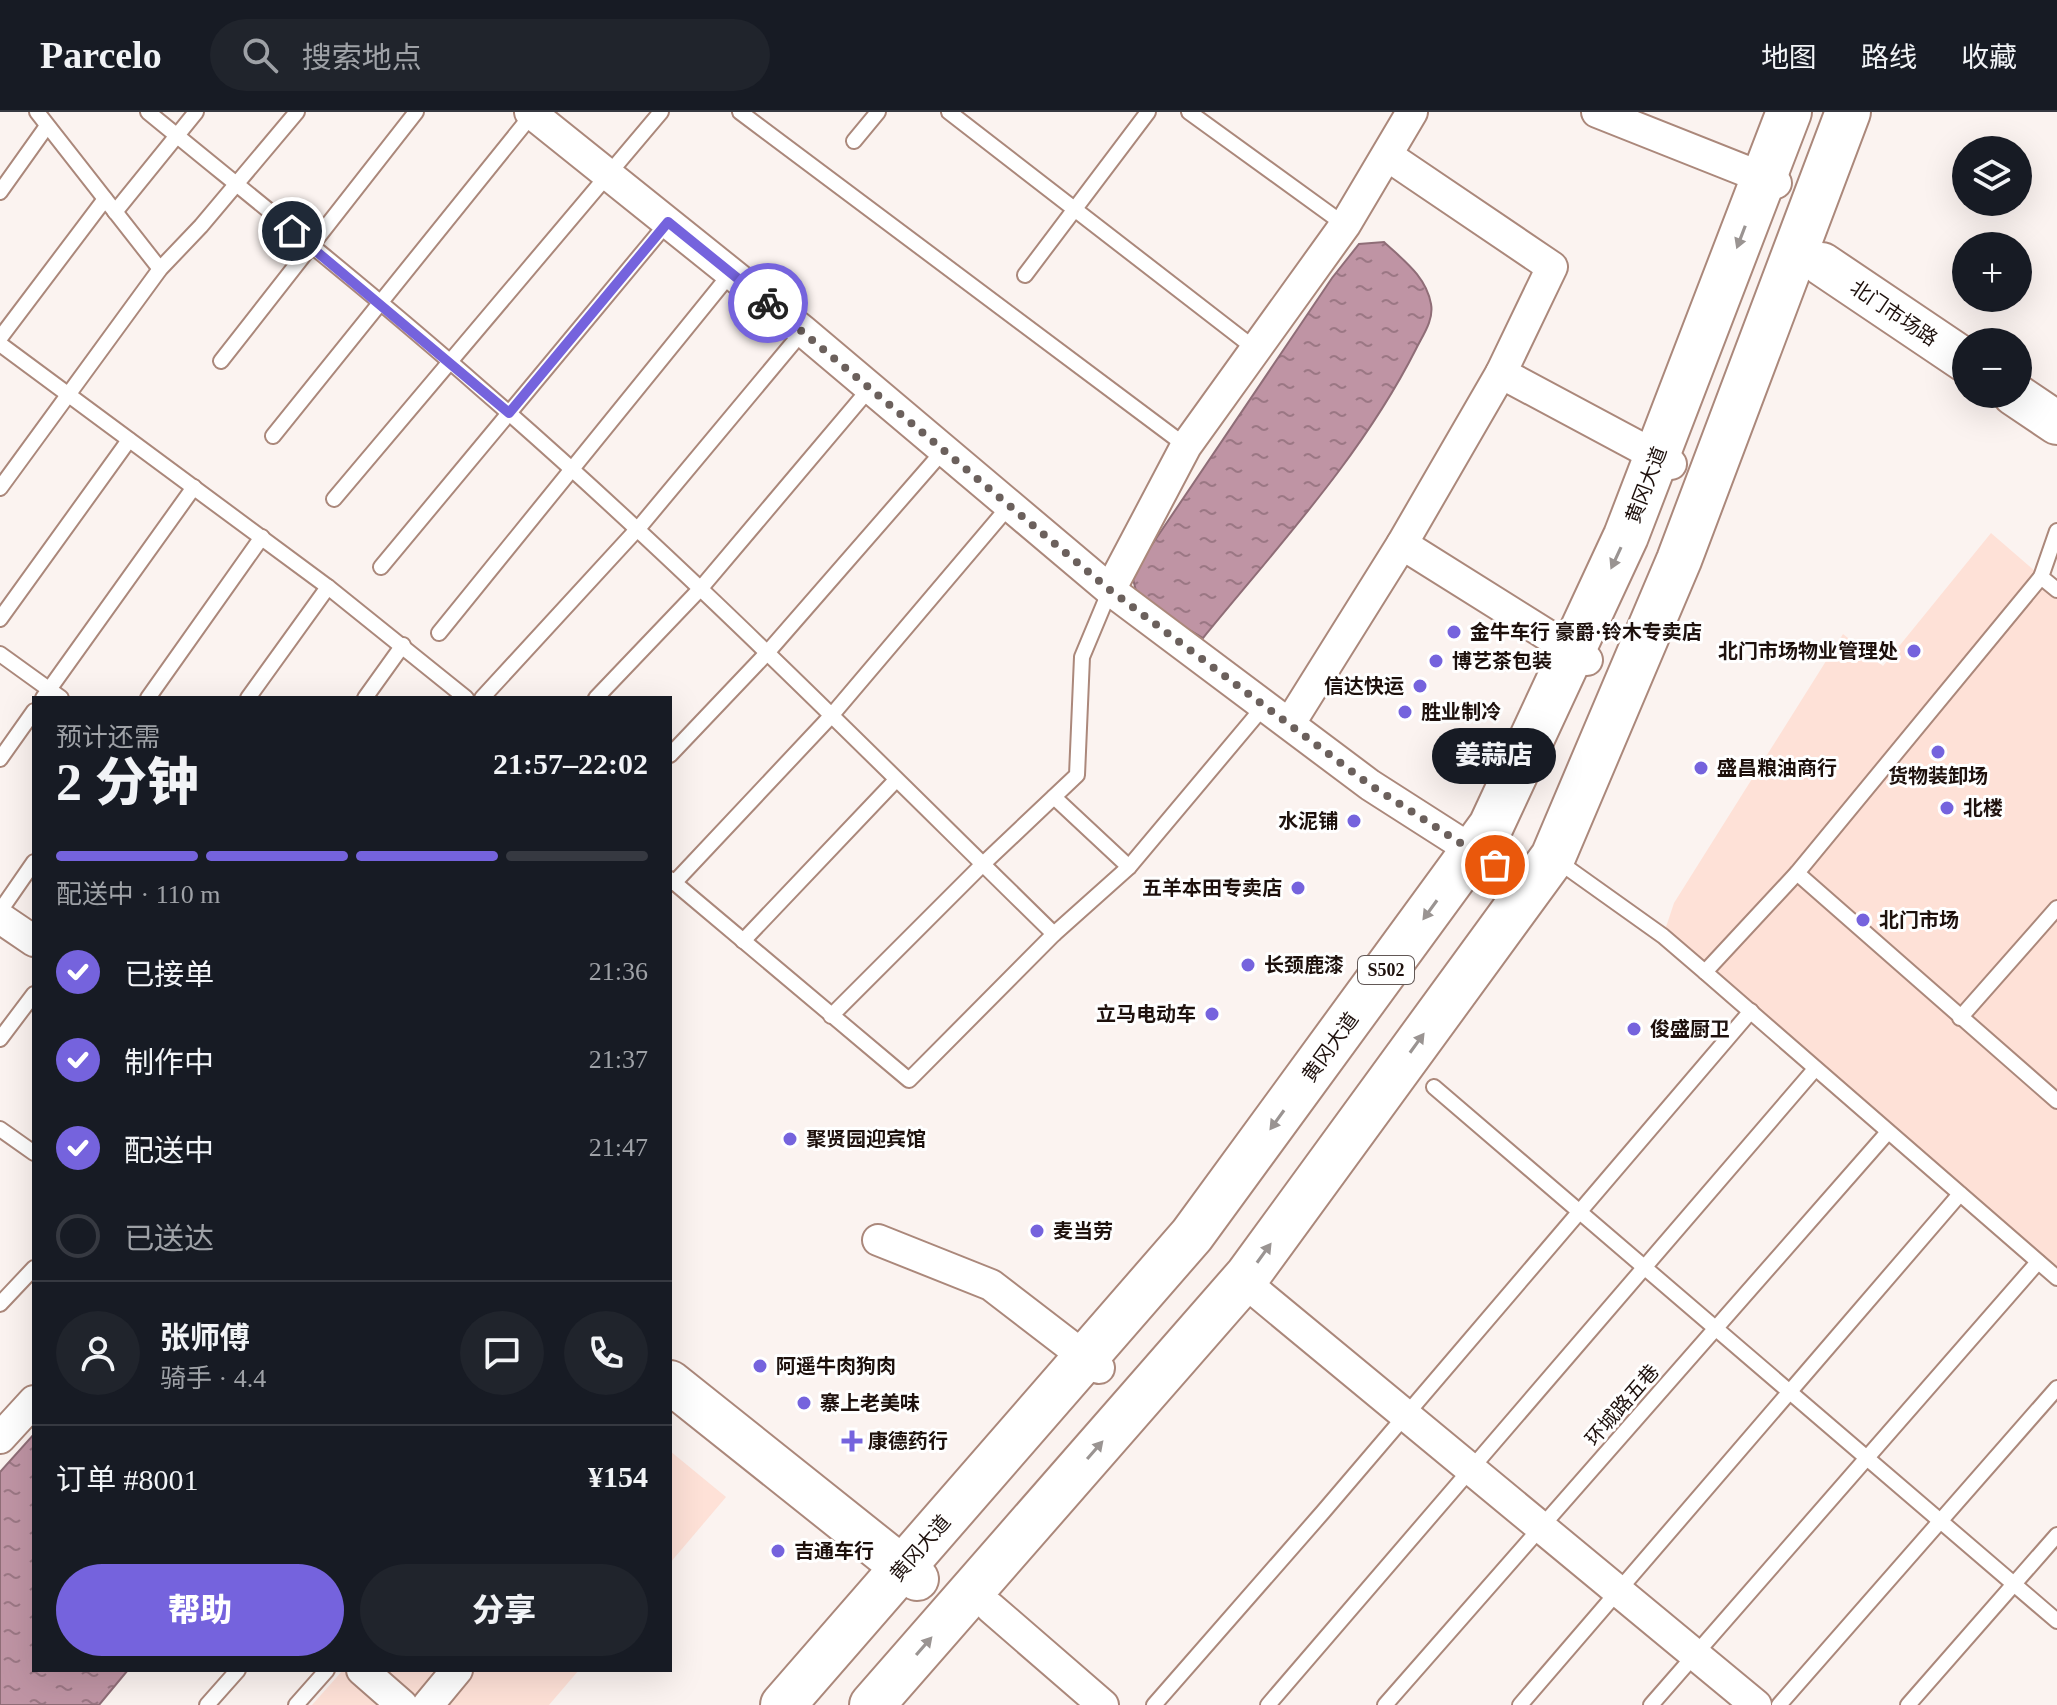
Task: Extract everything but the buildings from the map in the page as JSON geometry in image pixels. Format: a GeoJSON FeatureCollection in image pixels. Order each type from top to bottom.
{"type":"FeatureCollection","features":[{"type":"Feature","properties":{"kind":"main road","name":"黄冈大道"},"geometry":{"type":"LineString","coordinates":[[783,1705],[1192,1235],[1491,826],[1626,536],[1789,112]]}},
{"type":"Feature","properties":{"kind":"main road"},"geometry":{"type":"LineString","coordinates":[[872,1705],[1248,1275],[1553,857],[1679,560],[1848,112]]}},
{"type":"Feature","properties":{"kind":"street"},"geometry":{"type":"LineString","coordinates":[[1110,590],[1186,446],[1345,225],[1412,112]]}},
{"type":"Feature","properties":{"kind":"street"},"geometry":{"type":"LineString","coordinates":[[1597,112],[1776,183]]}},
{"type":"Feature","properties":{"kind":"street"},"geometry":{"type":"LineString","coordinates":[[533,113],[803,331],[1110,590],[1370,785],[1495,865]]}},
{"type":"Feature","properties":{"kind":"street"},"geometry":{"type":"LineString","coordinates":[[1290,723],[1402,544],[1501,373],[1552,267],[1388,156]]}},
{"type":"Feature","properties":{"kind":"street","name":"北门市场路"},"geometry":{"type":"LineString","coordinates":[[1822,264],[1952,352]]}},
{"type":"Feature","properties":{"kind":"street"},"geometry":{"type":"LineString","coordinates":[[1501,373],[1671,464]]}},
{"type":"Feature","properties":{"kind":"street"},"geometry":{"type":"LineString","coordinates":[[2032,406],[2057,423]]}},
{"type":"Feature","properties":{"kind":"street"},"geometry":{"type":"LineString","coordinates":[[1402,544],[1588,660]]}},
{"type":"Feature","properties":{"kind":"street"},"geometry":{"type":"LineString","coordinates":[[0,918],[32,940]]}},
{"type":"Feature","properties":{"kind":"street"},"geometry":{"type":"LineString","coordinates":[[878,1240],[991,1285],[1101,1370]]}},
{"type":"Feature","properties":{"kind":"street"},"geometry":{"type":"LineString","coordinates":[[1259,1294],[1756,1705]]}},
{"type":"Feature","properties":{"kind":"street"},"geometry":{"type":"LineString","coordinates":[[675,1397],[917,1579]]}},
{"type":"Feature","properties":{"kind":"street"},"geometry":{"type":"LineString","coordinates":[[0,1438],[32,1403]]}},
{"type":"Feature","properties":{"kind":"street"},"geometry":{"type":"LineString","coordinates":[[991,1608],[1103,1705]]}},
{"type":"Feature","properties":{"kind":"street"},"geometry":{"type":"LineString","coordinates":[[364,1672],[402,1705]]}},
{"type":"Feature","properties":{"kind":"street"},"geometry":{"type":"LineString","coordinates":[[428,1705],[455,1672]]}},
{"type":"Feature","properties":{"kind":"lane"},"geometry":{"type":"LineString","coordinates":[[37,112],[160,269]]}},
{"type":"Feature","properties":{"kind":"lane"},"geometry":{"type":"LineString","coordinates":[[148,112],[450,362],[572,470],[701,588],[1054,934]]}},
{"type":"Feature","properties":{"kind":"lane"},"geometry":{"type":"LineString","coordinates":[[115,212],[196,112]]}},
{"type":"Feature","properties":{"kind":"lane"},"geometry":{"type":"LineString","coordinates":[[0,488],[160,269],[297,112]]}},
{"type":"Feature","properties":{"kind":"lane"},"geometry":{"type":"LineString","coordinates":[[221,361],[416,112]]}},
{"type":"Feature","properties":{"kind":"lane"},"geometry":{"type":"LineString","coordinates":[[334,499],[661,112]]}},
{"type":"Feature","properties":{"kind":"lane"},"geometry":{"type":"LineString","coordinates":[[740,112],[1186,446]]}},
{"type":"Feature","properties":{"kind":"lane"},"geometry":{"type":"LineString","coordinates":[[854,141],[878,112]]}},
{"type":"Feature","properties":{"kind":"lane"},"geometry":{"type":"LineString","coordinates":[[949,112],[1254,348]]}},
{"type":"Feature","properties":{"kind":"lane"},"geometry":{"type":"LineString","coordinates":[[1025,275],[1148,112]]}},
{"type":"Feature","properties":{"kind":"lane"},"geometry":{"type":"LineString","coordinates":[[1189,112],[1345,225]]}},
{"type":"Feature","properties":{"kind":"lane"},"geometry":{"type":"LineString","coordinates":[[273,436],[533,113]]}},
{"type":"Feature","properties":{"kind":"lane"},"geometry":{"type":"LineString","coordinates":[[0,192],[47,126]]}},
{"type":"Feature","properties":{"kind":"lane"},"geometry":{"type":"LineString","coordinates":[[0,338],[105,199]]}},
{"type":"Feature","properties":{"kind":"lane"},"geometry":{"type":"LineString","coordinates":[[381,567],[668,222]]}},
{"type":"Feature","properties":{"kind":"lane"},"geometry":{"type":"LineString","coordinates":[[439,633],[731,273]]}},
{"type":"Feature","properties":{"kind":"lane"},"geometry":{"type":"LineString","coordinates":[[484,696],[637,529],[803,331]]}},
{"type":"Feature","properties":{"kind":"lane"},"geometry":{"type":"LineString","coordinates":[[0,344],[328,587],[464,696]]}},
{"type":"Feature","properties":{"kind":"lane"},"geometry":{"type":"LineString","coordinates":[[598,696],[701,588],[870,388]]}},
{"type":"Feature","properties":{"kind":"lane"},"geometry":{"type":"LineString","coordinates":[[0,619],[129,440]]}},
{"type":"Feature","properties":{"kind":"lane"},"geometry":{"type":"LineString","coordinates":[[672,753],[767,653],[944,450]]}},
{"type":"Feature","properties":{"kind":"lane"},"geometry":{"type":"LineString","coordinates":[[0,654],[51,695],[194,487]]}},
{"type":"Feature","properties":{"kind":"lane"},"geometry":{"type":"LineString","coordinates":[[1010,505],[831,716],[672,881],[909,1080],[1054,934],[1129,867],[1265,705]]}},
{"type":"Feature","properties":{"kind":"lane"},"geometry":{"type":"LineString","coordinates":[[1705,972],[1797,873],[2041,577],[2057,531]]}},
{"type":"Feature","properties":{"kind":"lane"},"geometry":{"type":"LineString","coordinates":[[149,696],[262,537]]}},
{"type":"Feature","properties":{"kind":"lane"},"geometry":{"type":"LineString","coordinates":[[2041,577],[2057,590]]}},
{"type":"Feature","properties":{"kind":"lane"},"geometry":{"type":"LineString","coordinates":[[249,696],[328,587]]}},
{"type":"Feature","properties":{"kind":"lane"},"geometry":{"type":"LineString","coordinates":[[831,1016],[1077,775],[1082,657],[1110,590]]}},
{"type":"Feature","properties":{"kind":"lane"},"geometry":{"type":"LineString","coordinates":[[366,696],[403,645]]}},
{"type":"Feature","properties":{"kind":"lane"},"geometry":{"type":"LineString","coordinates":[[0,759],[32,714]]}},
{"type":"Feature","properties":{"kind":"lane"},"geometry":{"type":"LineString","coordinates":[[743,941],[896,780]]}},
{"type":"Feature","properties":{"kind":"lane"},"geometry":{"type":"LineString","coordinates":[[1054,797],[1129,867]]}},
{"type":"Feature","properties":{"kind":"lane"},"geometry":{"type":"LineString","coordinates":[[0,911],[32,865]]}},
{"type":"Feature","properties":{"kind":"lane"},"geometry":{"type":"LineString","coordinates":[[1569,869],[1663,936],[2057,1278]]}},
{"type":"Feature","properties":{"kind":"lane"},"geometry":{"type":"LineString","coordinates":[[1797,873],[2057,1101]]}},
{"type":"Feature","properties":{"kind":"lane"},"geometry":{"type":"LineString","coordinates":[[1960,1018],[2057,908]]}},
{"type":"Feature","properties":{"kind":"lane"},"geometry":{"type":"LineString","coordinates":[[0,1039],[32,997]]}},
{"type":"Feature","properties":{"kind":"lane"},"geometry":{"type":"LineString","coordinates":[[1154,1705],[1751,1011]]}},
{"type":"Feature","properties":{"kind":"lane"},"geometry":{"type":"LineString","coordinates":[[1268,1705],[1815,1069]]}},
{"type":"Feature","properties":{"kind":"lane"},"geometry":{"type":"LineString","coordinates":[[1434,1087],[2057,1621]]}},
{"type":"Feature","properties":{"kind":"lane"},"geometry":{"type":"LineString","coordinates":[[0,1129],[32,1152]]}},
{"type":"Feature","properties":{"kind":"lane","name":"环城路五巷"},"geometry":{"type":"LineString","coordinates":[[1385,1705],[1888,1132]]}},
{"type":"Feature","properties":{"kind":"lane"},"geometry":{"type":"LineString","coordinates":[[1520,1705],[1960,1194]]}},
{"type":"Feature","properties":{"kind":"lane"},"geometry":{"type":"LineString","coordinates":[[1651,1705],[2038,1262]]}},
{"type":"Feature","properties":{"kind":"lane"},"geometry":{"type":"LineString","coordinates":[[0,1304],[32,1270]]}},
{"type":"Feature","properties":{"kind":"lane"},"geometry":{"type":"LineString","coordinates":[[1779,1705],[2057,1388]]}},
{"type":"Feature","properties":{"kind":"lane"},"geometry":{"type":"LineString","coordinates":[[1908,1705],[2057,1535]]}},
{"type":"Feature","properties":{"kind":"lane"},"geometry":{"type":"LineString","coordinates":[[207,1705],[236,1672]]}},
{"type":"Feature","properties":{"kind":"lane"},"geometry":{"type":"LineString","coordinates":[[296,1705],[325,1672]]}},
{"type":"Feature","properties":{"kind":"shaded area","name":"北门市场"},"geometry":{"type":"Polygon","coordinates":[[[1991,533],[2057,590],[2057,1278],[1663,936],[1674,903],[1843,634],[1883,666],[1991,533]]]}},
{"type":"Feature","properties":{"kind":"shaded area"},"geometry":{"type":"Polygon","coordinates":[[[672,1453],[726,1497],[672,1561],[672,1453]]]}},
{"type":"Feature","properties":{"kind":"shaded area"},"geometry":{"type":"Polygon","coordinates":[[[341,1672],[577,1672],[549,1705],[312,1705],[341,1672]]]}},
{"type":"Feature","properties":{"kind":"water"},"geometry":{"type":"Polygon","coordinates":[[[1384,242],[1413,269],[1424,285],[1432,310],[1427,327],[1394,388],[1345,463],[1203,638],[1138,599],[1133,579],[1149,549],[1332,278],[1359,244],[1384,242]]]}},
{"type":"Feature","properties":{"kind":"water"},"geometry":{"type":"Polygon","coordinates":[[[32,1436],[32,1672],[126,1672],[99,1705],[0,1705],[0,1472],[32,1436]]]}},
{"type":"Feature","properties":{"kind":"way so far"},"geometry":{"type":"LineString","coordinates":[[768,303],[1110,590],[1370,785],[1495,865]]}},
{"type":"Feature","properties":{"kind":"place","name":"金牛车行 豪爵·铃木专卖店"},"geometry":{"type":"Point","coordinates":[1454,632]}},
{"type":"Feature","properties":{"kind":"place","name":"北门市场物业管理处"},"geometry":{"type":"Point","coordinates":[1914,651]}},
{"type":"Feature","properties":{"kind":"place","name":"博艺茶包装"},"geometry":{"type":"Point","coordinates":[1436,661]}},
{"type":"Feature","properties":{"kind":"place","name":"信达快运"},"geometry":{"type":"Point","coordinates":[1420,686]}},
{"type":"Feature","properties":{"kind":"place","name":"胜业制冷"},"geometry":{"type":"Point","coordinates":[1405,712]}},
{"type":"Feature","properties":{"kind":"place","name":"货物装卸场"},"geometry":{"type":"Point","coordinates":[1938,752]}},
{"type":"Feature","properties":{"kind":"place","name":"盛昌粮油商行"},"geometry":{"type":"Point","coordinates":[1701,768]}},
{"type":"Feature","properties":{"kind":"place","name":"北楼"},"geometry":{"type":"Point","coordinates":[1947,808]}},
{"type":"Feature","properties":{"kind":"place","name":"水泥铺"},"geometry":{"type":"Point","coordinates":[1354,821]}},
{"type":"Feature","properties":{"kind":"place","name":"姜蒜店"},"geometry":{"type":"Point","coordinates":[1495,865]}},
{"type":"Feature","properties":{"kind":"place","name":"五羊本田专卖店"},"geometry":{"type":"Point","coordinates":[1298,888]}},
{"type":"Feature","properties":{"kind":"place","name":"北门市场"},"geometry":{"type":"Point","coordinates":[1863,920]}},
{"type":"Feature","properties":{"kind":"place","name":"长颈鹿漆"},"geometry":{"type":"Point","coordinates":[1248,965]}},
{"type":"Feature","properties":{"kind":"place","name":"立马电动车"},"geometry":{"type":"Point","coordinates":[1212,1014]}},
{"type":"Feature","properties":{"kind":"place","name":"俊盛厨卫"},"geometry":{"type":"Point","coordinates":[1634,1029]}},
{"type":"Feature","properties":{"kind":"place","name":"聚贤园迎宾馆"},"geometry":{"type":"Point","coordinates":[790,1139]}},
{"type":"Feature","properties":{"kind":"place","name":"麦当劳"},"geometry":{"type":"Point","coordinates":[1037,1231]}},
{"type":"Feature","properties":{"kind":"place","name":"阿遥牛肉狗肉"},"geometry":{"type":"Point","coordinates":[760,1366]}},
{"type":"Feature","properties":{"kind":"place","name":"寨上老美味"},"geometry":{"type":"Point","coordinates":[804,1403]}},
{"type":"Feature","properties":{"kind":"place","name":"康德药行"},"geometry":{"type":"Point","coordinates":[852,1441]}},
{"type":"Feature","properties":{"kind":"place","name":"吉通车行"},"geometry":{"type":"Point","coordinates":[778,1551]}},
{"type":"Feature","properties":{"kind":"route"},"geometry":{"type":"LineString","coordinates":[[292,231],[509,413],[668,222],[768,303]]}}]}
